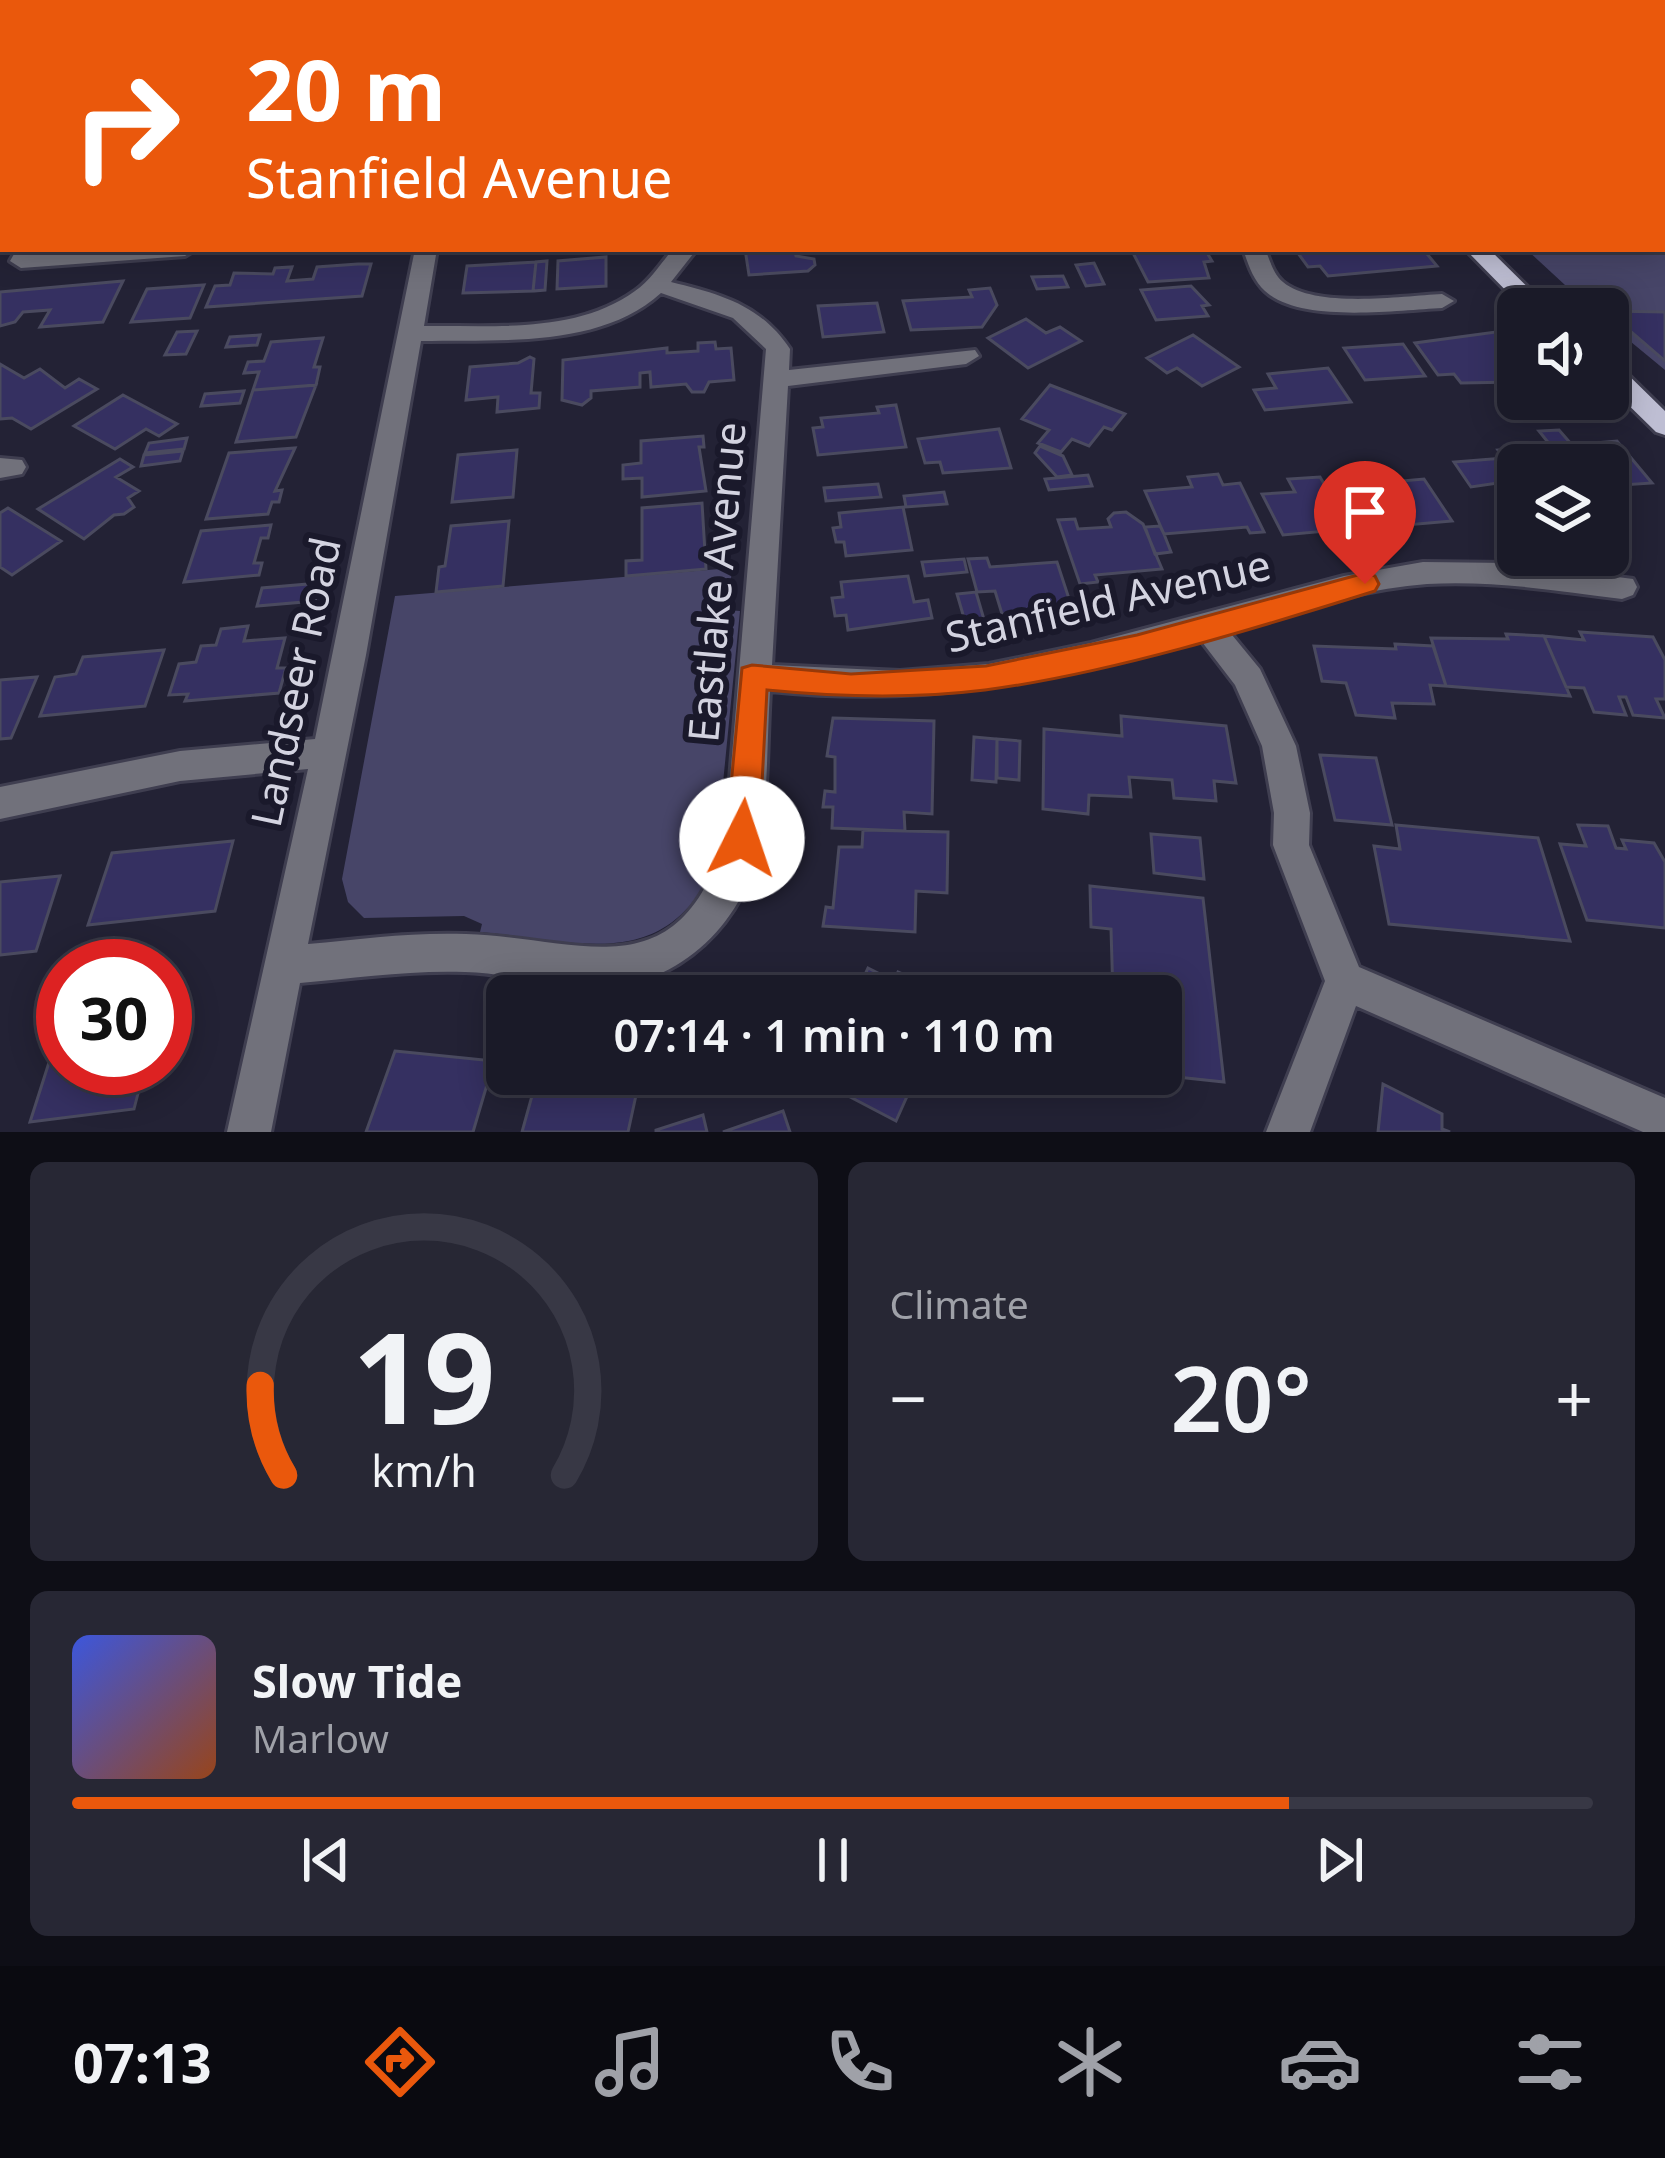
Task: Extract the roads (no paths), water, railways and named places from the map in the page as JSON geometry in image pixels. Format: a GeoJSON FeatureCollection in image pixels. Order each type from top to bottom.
{"type":"FeatureCollection","features":[{"type":"Feature","properties":{"kind":"main road"},"geometry":{"type":"LineString","coordinates":[[1479,252],[1516,288]]}},
{"type":"Feature","properties":{"kind":"main road"},"geometry":{"type":"LineString","coordinates":[[1629,391],[1665,426]]}},
{"type":"Feature","properties":{"kind":"street"},"geometry":{"type":"LineString","coordinates":[[16,258],[129,252]]}},
{"type":"Feature","properties":{"kind":"street","name":"Landseer Road"},"geometry":{"type":"LineString","coordinates":[[249,1132],[425,252]]}},
{"type":"Feature","properties":{"kind":"street"},"geometry":{"type":"LineString","coordinates":[[410,334],[521,330],[586,320],[638,300],[684,252]]}},
{"type":"Feature","properties":{"kind":"street"},"geometry":{"type":"LineString","coordinates":[[1255,252],[1266,279],[1290,297],[1442,301]]}},
{"type":"Feature","properties":{"kind":"street","name":"Eastlake Avenue"},"geometry":{"type":"LineString","coordinates":[[282,965],[464,952],[612,968],[645,961],[680,944],[710,915],[734,876],[742,839],[778,350],[758,322],[706,298],[657,285]]}},
{"type":"Feature","properties":{"kind":"street","name":"Eastlake Avenue"},"geometry":{"type":"LineString","coordinates":[[778,379],[966,356]]}},
{"type":"Feature","properties":{"kind":"street","name":"Stanfield Avenue"},"geometry":{"type":"LineString","coordinates":[[752,676],[851,686],[986,678],[1137,646],[1399,576],[1497,574],[1622,587]]}},
{"type":"Feature","properties":{"kind":"street"},"geometry":{"type":"LineString","coordinates":[[1207,626],[1248,679],[1279,746],[1292,813],[1291,845],[1345,980],[1288,1132]]}},
{"type":"Feature","properties":{"kind":"street"},"geometry":{"type":"LineString","coordinates":[[0,803],[180,766],[328,753]]}},
{"type":"Feature","properties":{"kind":"street"},"geometry":{"type":"LineString","coordinates":[[1345,980],[1665,1120]]}}]}
